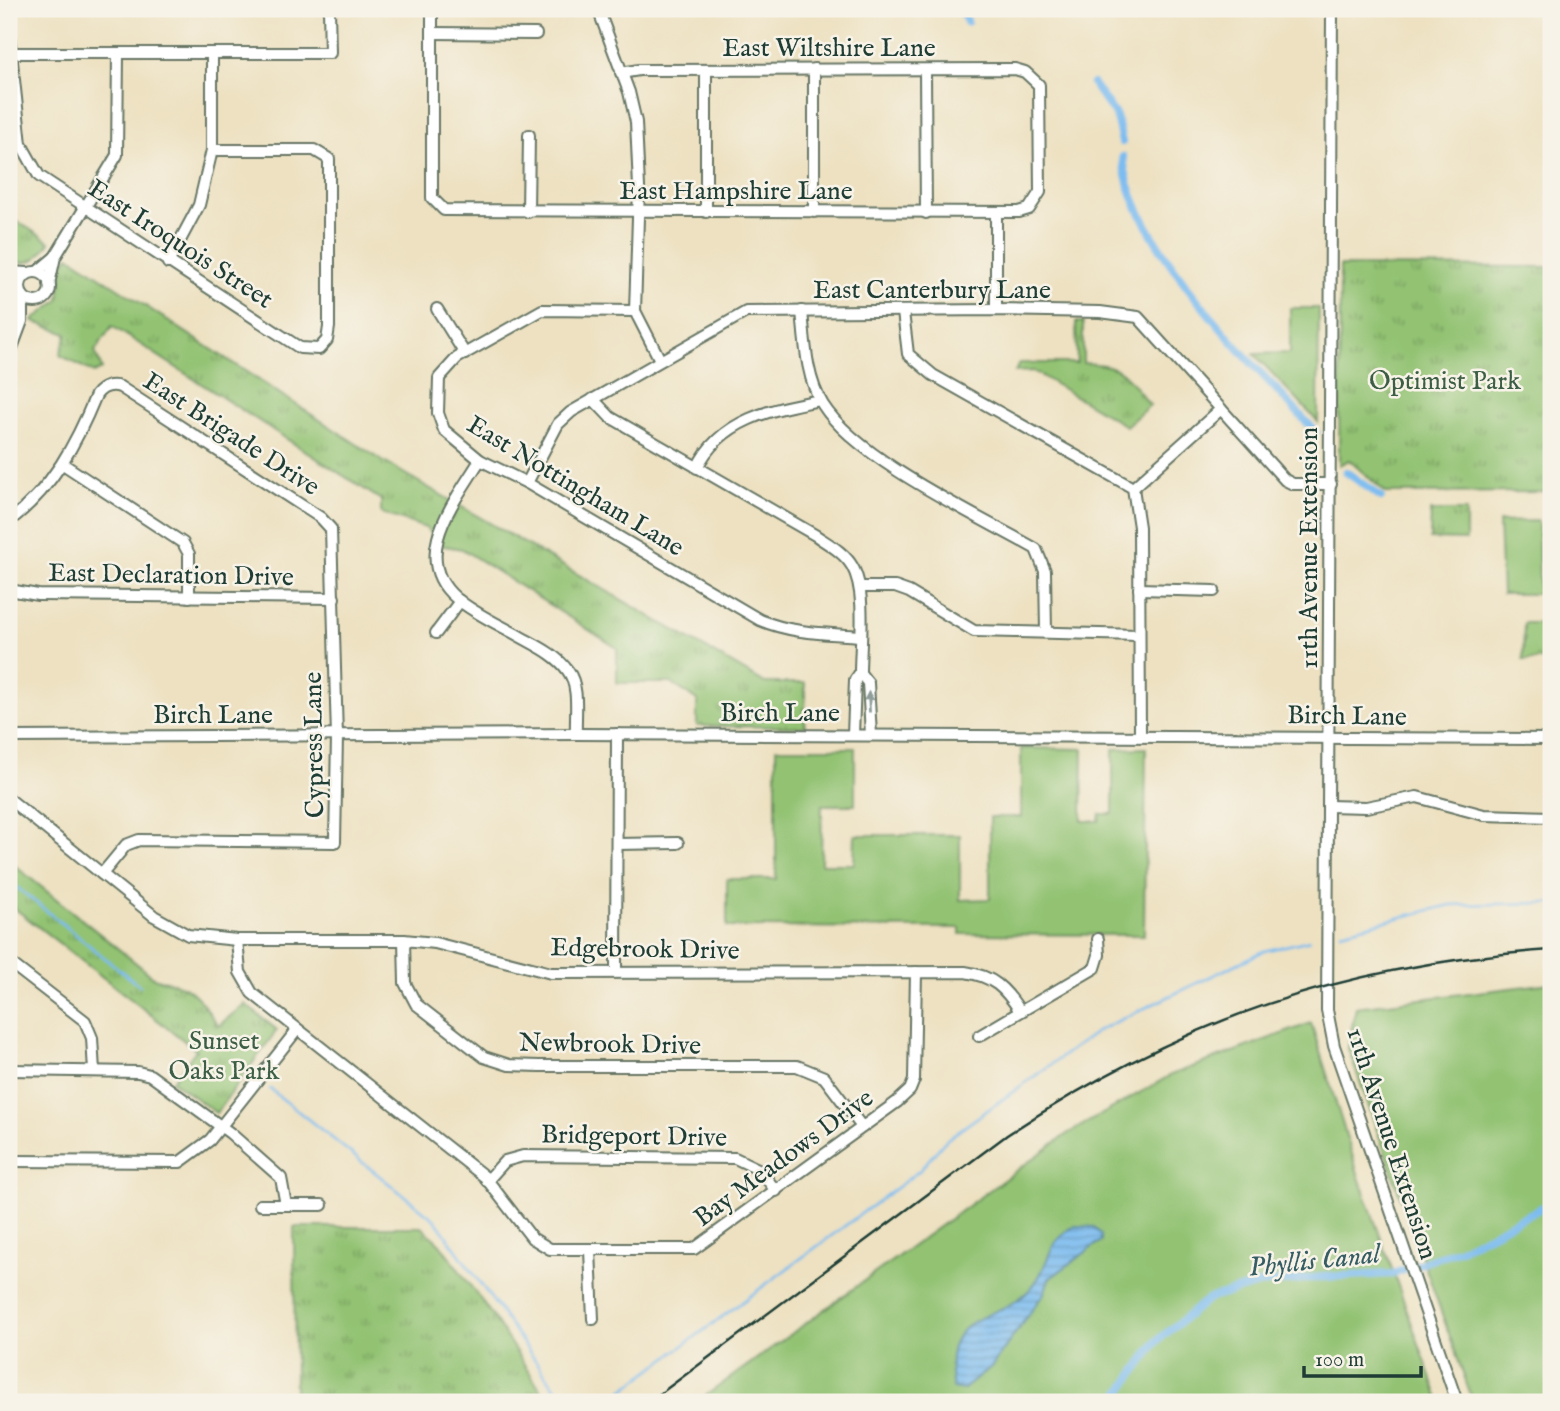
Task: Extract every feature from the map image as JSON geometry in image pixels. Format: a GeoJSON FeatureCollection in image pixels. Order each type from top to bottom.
{"type":"FeatureCollection","features":[{"type":"Feature","properties":{"kind":"street"},"geometry":{"type":"LineString","coordinates":[[9,34],[10,53],[330,53],[329,9]]}},
{"type":"Feature","properties":{"kind":"street"},"geometry":{"type":"LineString","coordinates":[[432,9],[432,33],[536,34]]}},
{"type":"Feature","properties":{"kind":"street"},"geometry":{"type":"LineString","coordinates":[[598,9],[636,122],[638,212],[635,311],[660,360]]}},
{"type":"Feature","properties":{"kind":"street","name":"11th Avenue Extension"},"geometry":{"type":"LineString","coordinates":[[1332,9],[1330,737],[1326,985],[1334,1046],[1457,1402]]}},
{"type":"Feature","properties":{"kind":"street","name":"East Hampshire Lane"},"geometry":{"type":"LineString","coordinates":[[432,33],[432,198],[442,209],[454,213],[926,213],[1029,209]]}},
{"type":"Feature","properties":{"kind":"street","name":"East Iroquois Street"},"geometry":{"type":"LineString","coordinates":[[10,53],[21,144],[39,176],[300,348],[319,349],[327,340],[328,327],[329,159],[314,149],[212,150]]}},
{"type":"Feature","properties":{"kind":"street"},"geometry":{"type":"LineString","coordinates":[[9,356],[22,321],[48,293],[55,257],[117,155],[118,53]]}},
{"type":"Feature","properties":{"kind":"street"},"geometry":{"type":"LineString","coordinates":[[168,263],[199,205],[212,150],[212,53]]}},
{"type":"Feature","properties":{"kind":"street"},"geometry":{"type":"LineString","coordinates":[[814,69],[814,212]]}},
{"type":"Feature","properties":{"kind":"street","name":"East Wiltshire Lane"},"geometry":{"type":"LineString","coordinates":[[621,73],[706,70],[1015,69],[1034,79],[1039,85],[1040,192],[1029,209]]}},
{"type":"Feature","properties":{"kind":"street"},"geometry":{"type":"LineString","coordinates":[[706,70],[706,212]]}},
{"type":"Feature","properties":{"kind":"street"},"geometry":{"type":"LineString","coordinates":[[925,70],[926,213]]}},
{"type":"Feature","properties":{"kind":"street"},"geometry":{"type":"LineString","coordinates":[[528,212],[529,135]]}},
{"type":"Feature","properties":{"kind":"street"},"geometry":{"type":"LineString","coordinates":[[996,212],[996,310]]}},
{"type":"Feature","properties":{"kind":"street"},"geometry":{"type":"LineString","coordinates":[[22,321],[21,291],[33,273],[55,257]]}},
{"type":"Feature","properties":{"kind":"street"},"geometry":{"type":"LineString","coordinates":[[9,273],[45,276],[49,284]]}},
{"type":"Feature","properties":{"kind":"street"},"geometry":{"type":"LineString","coordinates":[[9,273],[29,300],[42,299]]}},
{"type":"Feature","properties":{"kind":"street"},"geometry":{"type":"LineString","coordinates":[[437,309],[465,354]]}},
{"type":"Feature","properties":{"kind":"street","name":"East Nottingham Lane"},"geometry":{"type":"LineString","coordinates":[[635,311],[542,310],[465,354],[439,378],[438,413],[444,430],[480,460],[527,483],[760,620],[805,634],[860,636]]}},
{"type":"Feature","properties":{"kind":"street","name":"East Canterbury Lane"},"geometry":{"type":"LineString","coordinates":[[527,483],[558,424],[593,399],[746,312],[996,310],[1100,312],[1138,317],[1285,480],[1293,484],[1331,484]]}},
{"type":"Feature","properties":{"kind":"street"},"geometry":{"type":"LineString","coordinates":[[802,311],[810,368],[820,400],[839,427],[870,452],[1037,549],[1045,571],[1046,632]]}},
{"type":"Feature","properties":{"kind":"street"},"geometry":{"type":"LineString","coordinates":[[903,312],[908,354],[933,375],[1133,488]]}},
{"type":"Feature","properties":{"kind":"street","name":"East Brigade Drive"},"geometry":{"type":"LineString","coordinates":[[63,464],[96,395],[107,387],[120,387],[329,526]]}},
{"type":"Feature","properties":{"kind":"street"},"geometry":{"type":"LineString","coordinates":[[593,399],[610,417],[840,552],[852,565],[860,587],[860,673],[855,680],[853,735]]}},
{"type":"Feature","properties":{"kind":"street"},"geometry":{"type":"LineString","coordinates":[[697,467],[712,443],[735,426],[778,408],[820,400]]}},
{"type":"Feature","properties":{"kind":"street"},"geometry":{"type":"LineString","coordinates":[[1133,488],[1221,409]]}},
{"type":"Feature","properties":{"kind":"street"},"geometry":{"type":"LineString","coordinates":[[480,460],[439,529],[435,543],[440,574],[460,601],[545,651],[568,671],[575,691],[576,734]]}},
{"type":"Feature","properties":{"kind":"street"},"geometry":{"type":"LineString","coordinates":[[9,521],[32,502],[63,464],[183,543],[189,554],[189,597]]}},
{"type":"Feature","properties":{"kind":"street"},"geometry":{"type":"LineString","coordinates":[[1133,488],[1139,527],[1140,736]]}},
{"type":"Feature","properties":{"kind":"street","name":"Cypress Lane"},"geometry":{"type":"LineString","coordinates":[[102,874],[126,845],[139,840],[335,842],[337,737],[334,598],[329,526]]}},
{"type":"Feature","properties":{"kind":"street"},"geometry":{"type":"LineString","coordinates":[[860,587],[895,587],[909,592],[974,631],[1139,635]]}},
{"type":"Feature","properties":{"kind":"street"},"geometry":{"type":"LineString","coordinates":[[1139,589],[1214,591]]}},
{"type":"Feature","properties":{"kind":"street","name":"East Declaration Drive"},"geometry":{"type":"LineString","coordinates":[[9,590],[38,595],[334,598]]}},
{"type":"Feature","properties":{"kind":"street"},"geometry":{"type":"LineString","coordinates":[[436,633],[460,601]]}},
{"type":"Feature","properties":{"kind":"street"},"geometry":{"type":"LineString","coordinates":[[860,673],[868,683],[871,735]]}},
{"type":"Feature","properties":{"kind":"street"},"geometry":{"type":"LineString","coordinates":[[616,972],[617,734]]}},
{"type":"Feature","properties":{"kind":"street","name":"Birch Lane"},"geometry":{"type":"LineString","coordinates":[[9,737],[617,734],[1551,739]]}},
{"type":"Feature","properties":{"kind":"street"},"geometry":{"type":"LineString","coordinates":[[1328,806],[1366,807],[1417,797],[1484,815],[1551,817]]}},
{"type":"Feature","properties":{"kind":"street","name":"Edgebrook Drive"},"geometry":{"type":"LineString","coordinates":[[9,799],[154,916],[188,935],[237,940],[404,940],[461,948],[551,974],[965,972],[988,976],[1007,992],[1020,1011]]}},
{"type":"Feature","properties":{"kind":"street"},"geometry":{"type":"LineString","coordinates":[[617,844],[678,843]]}},
{"type":"Feature","properties":{"kind":"street"},"geometry":{"type":"LineString","coordinates":[[979,1036],[1095,968],[1099,955],[1098,939]]}},
{"type":"Feature","properties":{"kind":"street","name":"Bay Meadows Drive"},"geometry":{"type":"LineString","coordinates":[[237,940],[240,972],[245,984],[297,1030],[487,1181],[542,1247],[590,1250],[694,1249],[897,1102],[910,1090],[914,1080],[916,972]]}},
{"type":"Feature","properties":{"kind":"street","name":"Newbrook Drive"},"geometry":{"type":"LineString","coordinates":[[404,940],[403,970],[408,993],[454,1035],[484,1057],[509,1065],[539,1066],[797,1066],[824,1077],[862,1128]]}},
{"type":"Feature","properties":{"kind":"street"},"geometry":{"type":"LineString","coordinates":[[9,962],[85,1021],[92,1038],[94,1071]]}},
{"type":"Feature","properties":{"kind":"street"},"geometry":{"type":"LineString","coordinates":[[9,1161],[180,1162],[222,1126],[297,1030]]}},
{"type":"Feature","properties":{"kind":"street"},"geometry":{"type":"LineString","coordinates":[[9,1070],[138,1072],[150,1075],[222,1126],[281,1178],[286,1205]]}},
{"type":"Feature","properties":{"kind":"street","name":"Bridgeport Drive"},"geometry":{"type":"LineString","coordinates":[[487,1181],[505,1161],[523,1156],[735,1158],[760,1170],[776,1191]]}},
{"type":"Feature","properties":{"kind":"street"},"geometry":{"type":"LineString","coordinates":[[260,1205],[322,1205]]}},
{"type":"Feature","properties":{"kind":"street"},"geometry":{"type":"LineString","coordinates":[[590,1250],[593,1319]]}},
{"type":"Feature","properties":{"kind":"green space"},"geometry":{"type":"Polygon","coordinates":[[[9,216],[50,242],[33,260],[23,263],[9,261],[9,216]]]}},
{"type":"Feature","properties":{"kind":"green space"},"geometry":{"type":"Polygon","coordinates":[[[69,256],[381,460],[765,683],[805,683],[805,727],[697,726],[697,700],[671,683],[617,683],[617,648],[462,549],[439,545],[426,528],[381,513],[381,500],[112,326],[95,351],[102,369],[94,373],[60,355],[67,334],[32,321],[59,300],[63,265],[69,256]]]}},
{"type":"Feature","properties":{"kind":"green space","name":"Optimist Park"},"geometry":{"type":"Polygon","coordinates":[[[1340,266],[1551,267],[1551,492],[1386,493],[1349,460],[1339,465],[1340,266]]]}},
{"type":"Feature","properties":{"kind":"green space"},"geometry":{"type":"Polygon","coordinates":[[[1290,308],[1319,308],[1318,422],[1254,354],[1290,353],[1290,308]]]}},
{"type":"Feature","properties":{"kind":"green space"},"geometry":{"type":"Polygon","coordinates":[[[1076,322],[1083,322],[1083,363],[1116,369],[1150,405],[1126,426],[1033,371],[1015,372],[1019,363],[1077,363],[1076,322]]]}},
{"type":"Feature","properties":{"kind":"green space"},"geometry":{"type":"Polygon","coordinates":[[[1431,511],[1466,511],[1466,540],[1430,539],[1431,511]]]}},
{"type":"Feature","properties":{"kind":"green space"},"geometry":{"type":"Polygon","coordinates":[[[1538,521],[1539,594],[1502,594],[1499,522],[1538,521]]]}},
{"type":"Feature","properties":{"kind":"green space"},"geometry":{"type":"Polygon","coordinates":[[[1524,623],[1551,623],[1551,660],[1523,660],[1524,623]]]}},
{"type":"Feature","properties":{"kind":"green space"},"geometry":{"type":"Polygon","coordinates":[[[776,748],[855,748],[855,805],[822,805],[821,864],[854,864],[855,835],[960,835],[960,900],[990,899],[990,817],[1021,817],[1021,748],[1083,749],[1082,821],[1099,821],[1100,814],[1113,814],[1113,749],[1146,748],[1144,935],[960,934],[960,928],[727,927],[727,879],[776,879],[776,748]]]}},
{"type":"Feature","properties":{"kind":"green space","name":"Sunset Oaks Park"},"geometry":{"type":"Polygon","coordinates":[[[9,861],[156,979],[179,985],[194,994],[218,1026],[245,1004],[277,1030],[216,1113],[172,1081],[196,1050],[9,904],[9,861]]]}},
{"type":"Feature","properties":{"kind":"green space"},"geometry":{"type":"Polygon","coordinates":[[[1551,983],[1551,1402],[1473,1402],[1348,1048],[1356,1007],[1551,983]]]}},
{"type":"Feature","properties":{"kind":"green space"},"geometry":{"type":"Polygon","coordinates":[[[1311,1023],[1360,1180],[1440,1402],[697,1402],[1067,1134],[1171,1075],[1311,1023]]]}},
{"type":"Feature","properties":{"kind":"green space"},"geometry":{"type":"Polygon","coordinates":[[[294,1227],[422,1227],[440,1244],[489,1311],[549,1402],[295,1402],[294,1227]]]}},
{"type":"Feature","properties":{"kind":"water"},"geometry":{"type":"Polygon","coordinates":[[[1075,1226],[1094,1227],[1101,1235],[1101,1241],[1049,1279],[1044,1293],[992,1366],[963,1390],[953,1388],[951,1362],[954,1343],[963,1330],[1019,1299],[1032,1287],[1053,1246],[1075,1226]]]}},
{"type":"Feature","properties":{"kind":"waterway"},"geometry":{"type":"LineString","coordinates":[[962,9],[967,22]]}},
{"type":"Feature","properties":{"kind":"waterway"},"geometry":{"type":"LineString","coordinates":[[1093,84],[1116,116],[1122,142]]}},
{"type":"Feature","properties":{"kind":"waterway"},"geometry":{"type":"LineString","coordinates":[[1123,157],[1131,191],[1148,228],[1172,265],[1231,340],[1316,432]]}},
{"type":"Feature","properties":{"kind":"waterway"},"geometry":{"type":"LineString","coordinates":[[1346,472],[1381,497]]}},
{"type":"Feature","properties":{"kind":"waterway"},"geometry":{"type":"LineString","coordinates":[[9,881],[140,986]]}},
{"type":"Feature","properties":{"kind":"waterway"},"geometry":{"type":"LineString","coordinates":[[1341,932],[1451,905],[1551,903]]}},
{"type":"Feature","properties":{"kind":"waterway"},"geometry":{"type":"LineString","coordinates":[[607,1402],[919,1171],[946,1140],[1099,1030],[1264,951],[1310,940]]}},
{"type":"Feature","properties":{"kind":"waterway"},"geometry":{"type":"LineString","coordinates":[[270,1089],[435,1220],[563,1399],[570,1402]]}},
{"type":"Feature","properties":{"kind":"waterway","name":"Phyllis Canal"},"geometry":{"type":"LineString","coordinates":[[1114,1402],[1157,1341],[1208,1299],[1259,1284],[1323,1277],[1393,1274],[1463,1248],[1551,1203]]}},
{"type":"Feature","properties":{"kind":"railway"},"geometry":{"type":"LineString","coordinates":[[649,1402],[1007,1135],[1136,1060],[1201,1030],[1266,1005],[1333,984],[1475,957],[1551,950]]}}]}
